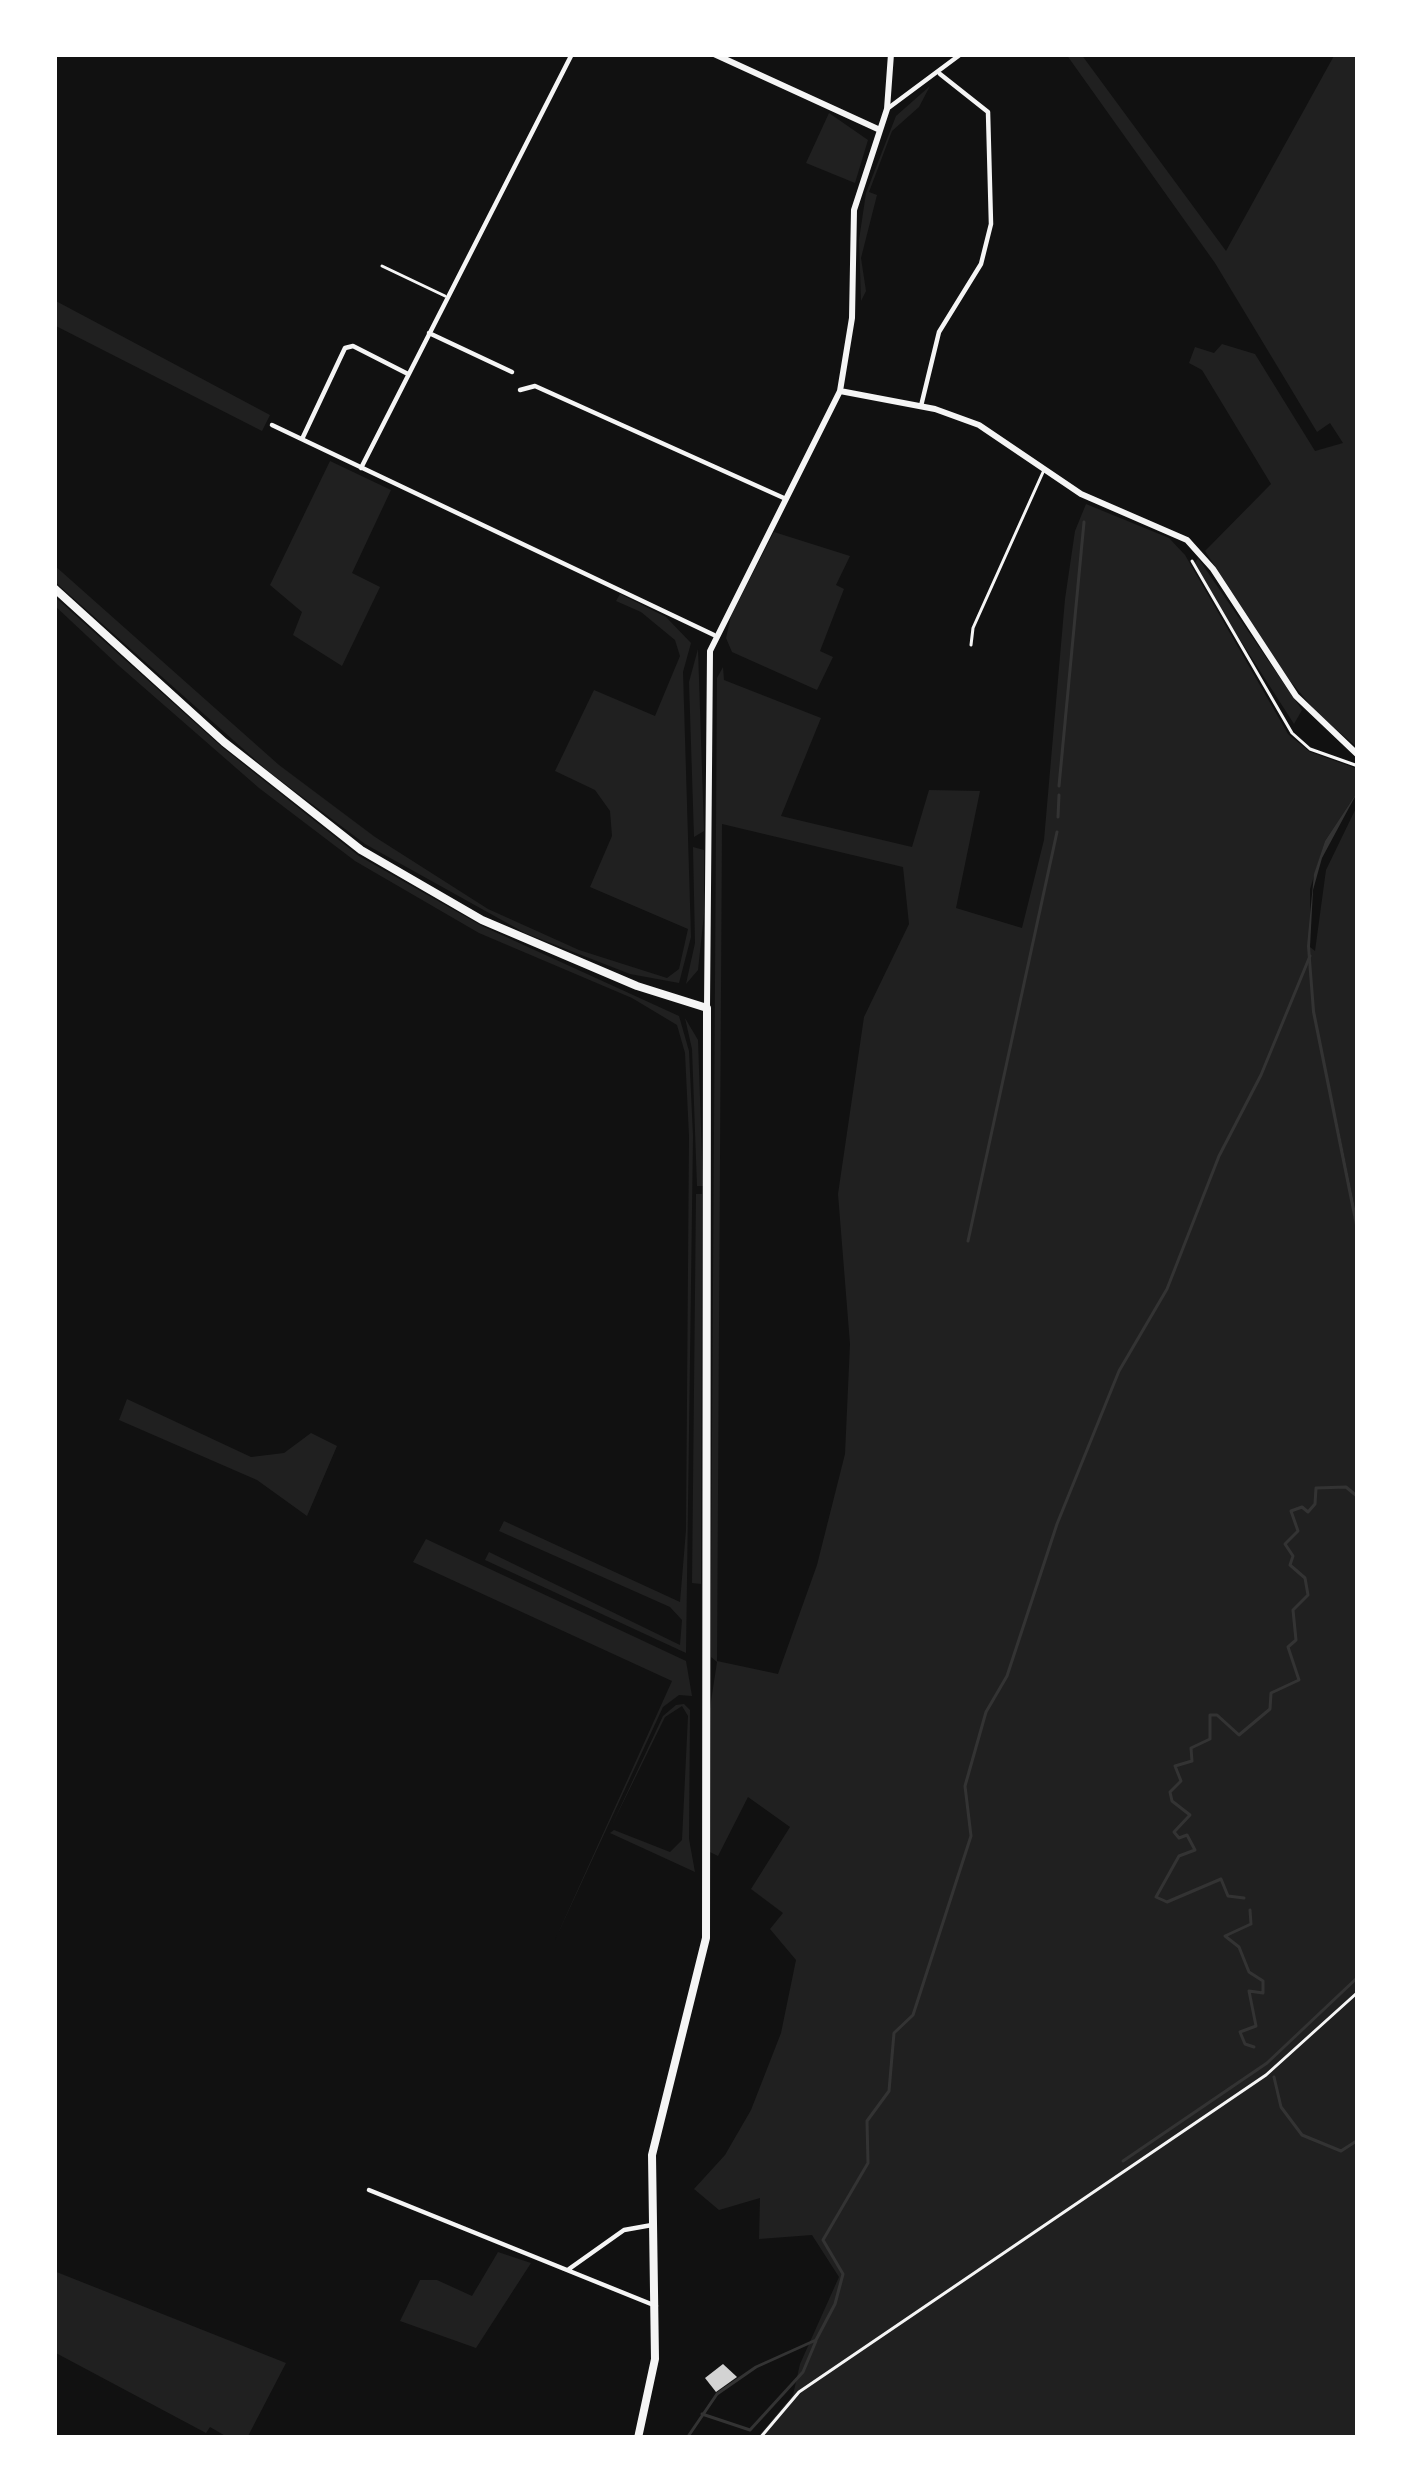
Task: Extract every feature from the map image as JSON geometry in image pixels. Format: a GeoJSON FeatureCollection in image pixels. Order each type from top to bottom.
{"type":"FeatureCollection","features":[{"type":"Feature","properties":{"kind":"main road"},"geometry":{"type":"LineString","coordinates":[[54,588],[224,742],[361,850],[426,890],[537,945],[707,1008],[704,1955],[652,2155],[653,2384],[638,2438]]}},
{"type":"Feature","properties":{"kind":"street"},"geometry":{"type":"LineString","coordinates":[[361,468],[572,54]]}},
{"type":"Feature","properties":{"kind":"street"},"geometry":{"type":"LineString","coordinates":[[714,54],[881,130]]}},
{"type":"Feature","properties":{"kind":"street"},"geometry":{"type":"LineString","coordinates":[[707,1008],[707,672],[714,634],[840,391],[852,318],[854,210],[887,110],[891,54]]}},
{"type":"Feature","properties":{"kind":"street"},"geometry":{"type":"LineString","coordinates":[[887,110],[961,54]]}},
{"type":"Feature","properties":{"kind":"street"},"geometry":{"type":"LineString","coordinates":[[921,406],[939,332],[986,252],[992,180],[988,112],[940,74]]}},
{"type":"Feature","properties":{"kind":"street"},"geometry":{"type":"LineString","coordinates":[[429,333],[512,372]]}},
{"type":"Feature","properties":{"kind":"street"},"geometry":{"type":"LineString","coordinates":[[302,439],[345,348],[353,346],[408,374]]}},
{"type":"Feature","properties":{"kind":"street"},"geometry":{"type":"LineString","coordinates":[[520,390],[535,386],[786,499]]}},
{"type":"Feature","properties":{"kind":"street"},"geometry":{"type":"LineString","coordinates":[[840,391],[921,406],[979,425],[1081,494],[1150,520],[1197,548],[1295,696],[1358,755]]}},
{"type":"Feature","properties":{"kind":"street"},"geometry":{"type":"LineString","coordinates":[[272,425],[714,634]]}},
{"type":"Feature","properties":{"kind":"street"},"geometry":{"type":"LineString","coordinates":[[369,2190],[486,2241],[568,2269],[627,2299],[656,2306]]}},
{"type":"Feature","properties":{"kind":"street"},"geometry":{"type":"LineString","coordinates":[[568,2269],[624,2230],[652,2224]]}},
{"type":"Feature","properties":{"kind":"lane"},"geometry":{"type":"LineString","coordinates":[[382,266],[447,297]]}},
{"type":"Feature","properties":{"kind":"lane"},"geometry":{"type":"LineString","coordinates":[[971,645],[973,628],[1046,468]]}},
{"type":"Feature","properties":{"kind":"path"},"geometry":{"type":"LineString","coordinates":[[1197,548],[1191,564],[1292,733],[1310,749],[1358,766]]}},
{"type":"Feature","properties":{"kind":"path"},"geometry":{"type":"LineString","coordinates":[[760,2438],[791,2399],[1266,2075],[1358,1992]]}},
{"type":"Feature","properties":{"kind":"shaded area"},"geometry":{"type":"Polygon","coordinates":[[[1066,54],[1081,54],[1226,251],[1335,54],[1358,54],[1358,748],[1318,714],[1286,676],[1205,551],[1271,484],[1202,370],[1189,363],[1195,347],[1214,353],[1222,344],[1255,354],[1315,451],[1343,443],[1330,423],[1317,432],[1215,263],[1066,54]]]}},
{"type":"Feature","properties":{"kind":"shaded area"},"geometry":{"type":"Polygon","coordinates":[[[930,86],[919,107],[892,131],[869,192],[877,195],[861,258],[866,291],[861,301],[859,240],[866,193],[896,116],[930,86]]]}},
{"type":"Feature","properties":{"kind":"shaded area"},"geometry":{"type":"Polygon","coordinates":[[[829,113],[868,140],[855,183],[806,163],[829,113]]]}},
{"type":"Feature","properties":{"kind":"shaded area"},"geometry":{"type":"Polygon","coordinates":[[[54,300],[270,415],[262,431],[54,325],[54,300]]]}},
{"type":"Feature","properties":{"kind":"shaded area"},"geometry":{"type":"Polygon","coordinates":[[[330,461],[391,490],[352,573],[380,587],[342,666],[293,635],[302,612],[270,585],[330,461]]]}},
{"type":"Feature","properties":{"kind":"shaded area"},"geometry":{"type":"Polygon","coordinates":[[[1086,504],[1169,538],[1185,555],[1288,734],[1310,752],[1358,769],[1358,791],[1325,841],[1310,889],[1310,947],[1315,951],[1326,870],[1358,804],[1358,1223],[1335,1111],[1358,1240],[1358,2438],[757,2438],[793,2395],[800,2364],[839,2277],[812,2235],[759,2239],[760,2198],[719,2210],[694,2189],[725,2155],[751,2110],[781,2033],[796,1960],[770,1929],[783,1913],[751,1889],[790,1827],[748,1797],[718,1856],[710,1852],[710,1708],[717,1662],[711,1657],[711,1583],[717,678],[723,667],[724,680],[821,718],[781,816],[912,847],[929,790],[980,791],[956,908],[1022,928],[1044,840],[1075,531],[1086,504]],[[722,824],[717,1661],[778,1674],[817,1565],[845,1454],[850,1344],[838,1194],[864,1017],[909,924],[903,867],[722,824]]]}},
{"type":"Feature","properties":{"kind":"shaded area"},"geometry":{"type":"Polygon","coordinates":[[[774,532],[850,556],[836,585],[844,589],[820,651],[833,657],[817,690],[732,652],[726,638],[731,616],[774,532]]]}},
{"type":"Feature","properties":{"kind":"shaded area"},"geometry":{"type":"Polygon","coordinates":[[[1198,558],[1302,710],[1294,724],[1228,621],[1195,563],[1198,558]]]}},
{"type":"Feature","properties":{"kind":"shaded area"},"geometry":{"type":"Polygon","coordinates":[[[54,565],[279,765],[375,837],[488,909],[579,950],[667,978],[679,969],[688,929],[590,887],[612,836],[610,811],[595,790],[555,771],[594,690],[655,716],[680,656],[675,640],[641,612],[616,601],[620,594],[666,617],[691,643],[683,672],[691,937],[679,983],[630,974],[525,933],[365,844],[268,771],[54,581],[54,565]]]}},
{"type":"Feature","properties":{"kind":"shaded area"},"geometry":{"type":"Polygon","coordinates":[[[54,596],[223,748],[359,856],[482,926],[679,1016],[689,1051],[693,1136],[686,1653],[485,1560],[489,1552],[680,1645],[682,1620],[670,1607],[499,1531],[504,1521],[680,1602],[686,1530],[689,1136],[685,1053],[677,1025],[632,998],[479,933],[355,861],[259,788],[118,665],[54,605],[54,596]]]}},
{"type":"Feature","properties":{"kind":"shaded area"},"geometry":{"type":"Polygon","coordinates":[[[698,649],[704,831],[694,837],[689,682],[698,649]]]}},
{"type":"Feature","properties":{"kind":"shaded area"},"geometry":{"type":"Polygon","coordinates":[[[1358,791],[1322,858],[1313,890],[1310,947],[1315,1011],[1358,1240],[1312,1012],[1307,946],[1314,874],[1325,841],[1358,791]]]}},
{"type":"Feature","properties":{"kind":"shaded area"},"geometry":{"type":"Polygon","coordinates":[[[693,847],[704,850],[704,914],[698,970],[686,984],[695,943],[693,847]]]}},
{"type":"Feature","properties":{"kind":"shaded area"},"geometry":{"type":"Polygon","coordinates":[[[685,1018],[698,1040],[703,1186],[697,1186],[692,1049],[685,1018]]]}},
{"type":"Feature","properties":{"kind":"shaded area"},"geometry":{"type":"Polygon","coordinates":[[[696,1194],[702,1194],[701,1584],[692,1583],[696,1194]]]}},
{"type":"Feature","properties":{"kind":"shaded area"},"geometry":{"type":"Polygon","coordinates":[[[127,1399],[251,1457],[284,1453],[311,1433],[337,1446],[307,1516],[257,1480],[119,1420],[127,1399]]]}},
{"type":"Feature","properties":{"kind":"shaded area"},"geometry":{"type":"Polygon","coordinates":[[[426,1539],[686,1661],[692,1696],[679,1695],[663,1707],[555,1940],[672,1681],[413,1562],[426,1539]]]}},
{"type":"Feature","properties":{"kind":"shaded area"},"geometry":{"type":"Polygon","coordinates":[[[684,1704],[690,1710],[689,1839],[695,1872],[610,1833],[614,1830],[670,1852],[682,1840],[688,1716],[682,1706],[665,1717],[611,1827],[663,1716],[684,1704]]]}},
{"type":"Feature","properties":{"kind":"shaded area"},"geometry":{"type":"Polygon","coordinates":[[[498,2252],[531,2263],[476,2348],[400,2321],[420,2280],[437,2280],[472,2296],[498,2252]]]}},
{"type":"Feature","properties":{"kind":"shaded area"},"geometry":{"type":"Polygon","coordinates":[[[54,2271],[286,2363],[247,2438],[229,2438],[210,2427],[206,2433],[54,2352],[54,2271]]]}},
{"type":"Feature","properties":{"kind":"building"},"geometry":{"type":"Polygon","coordinates":[[[723,2364],[737,2377],[716,2392],[705,2378],[723,2364]]]}},
{"type":"Feature","properties":{"kind":"waterway"},"geometry":{"type":"LineString","coordinates":[[1059,786],[1084,522]]}},
{"type":"Feature","properties":{"kind":"waterway"},"geometry":{"type":"LineString","coordinates":[[1058,817],[1059,795]]}},
{"type":"Feature","properties":{"kind":"waterway"},"geometry":{"type":"LineString","coordinates":[[968,1241],[1057,832]]}},
{"type":"Feature","properties":{"kind":"waterway"},"geometry":{"type":"LineString","coordinates":[[687,2438],[717,2394],[756,2367],[816,2340],[835,2304],[843,2274],[823,2240],[868,2163],[867,2121],[889,2091],[894,2033],[913,2015],[971,1836],[965,1786],[986,1712],[1007,1676],[1057,1524],[1119,1371],[1167,1289],[1219,1156],[1261,1075],[1310,956]]}},
{"type":"Feature","properties":{"kind":"waterway"},"geometry":{"type":"LineString","coordinates":[[1244,1898],[1228,1896],[1221,1879],[1167,1902],[1156,1897],[1179,1856],[1195,1850],[1187,1835],[1179,1838],[1174,1832],[1190,1815],[1172,1801],[1170,1792],[1181,1781],[1175,1766],[1192,1761],[1191,1748],[1210,1739],[1210,1715],[1217,1715],[1239,1735],[1270,1709],[1271,1693],[1299,1680],[1288,1647],[1296,1640],[1293,1610],[1308,1595],[1305,1578],[1290,1565],[1293,1556],[1285,1544],[1298,1531],[1291,1511],[1302,1507],[1308,1512],[1315,1504],[1316,1488],[1346,1487],[1358,1497]]}},
{"type":"Feature","properties":{"kind":"waterway"},"geometry":{"type":"LineString","coordinates":[[1250,1910],[1251,1924],[1225,1936],[1239,1947],[1249,1972],[1263,1981],[1263,1993],[1249,1991],[1256,2026],[1240,2032],[1245,2044],[1254,2047]]}},
{"type":"Feature","properties":{"kind":"waterway"},"geometry":{"type":"LineString","coordinates":[[1123,2161],[1267,2063],[1358,1977]]}},
{"type":"Feature","properties":{"kind":"waterway"},"geometry":{"type":"LineString","coordinates":[[1274,2077],[1281,2107],[1302,2135],[1341,2151],[1358,2140]]}},
{"type":"Feature","properties":{"kind":"waterway"},"geometry":{"type":"LineString","coordinates":[[702,2414],[750,2430],[803,2372],[816,2341]]}}]}
